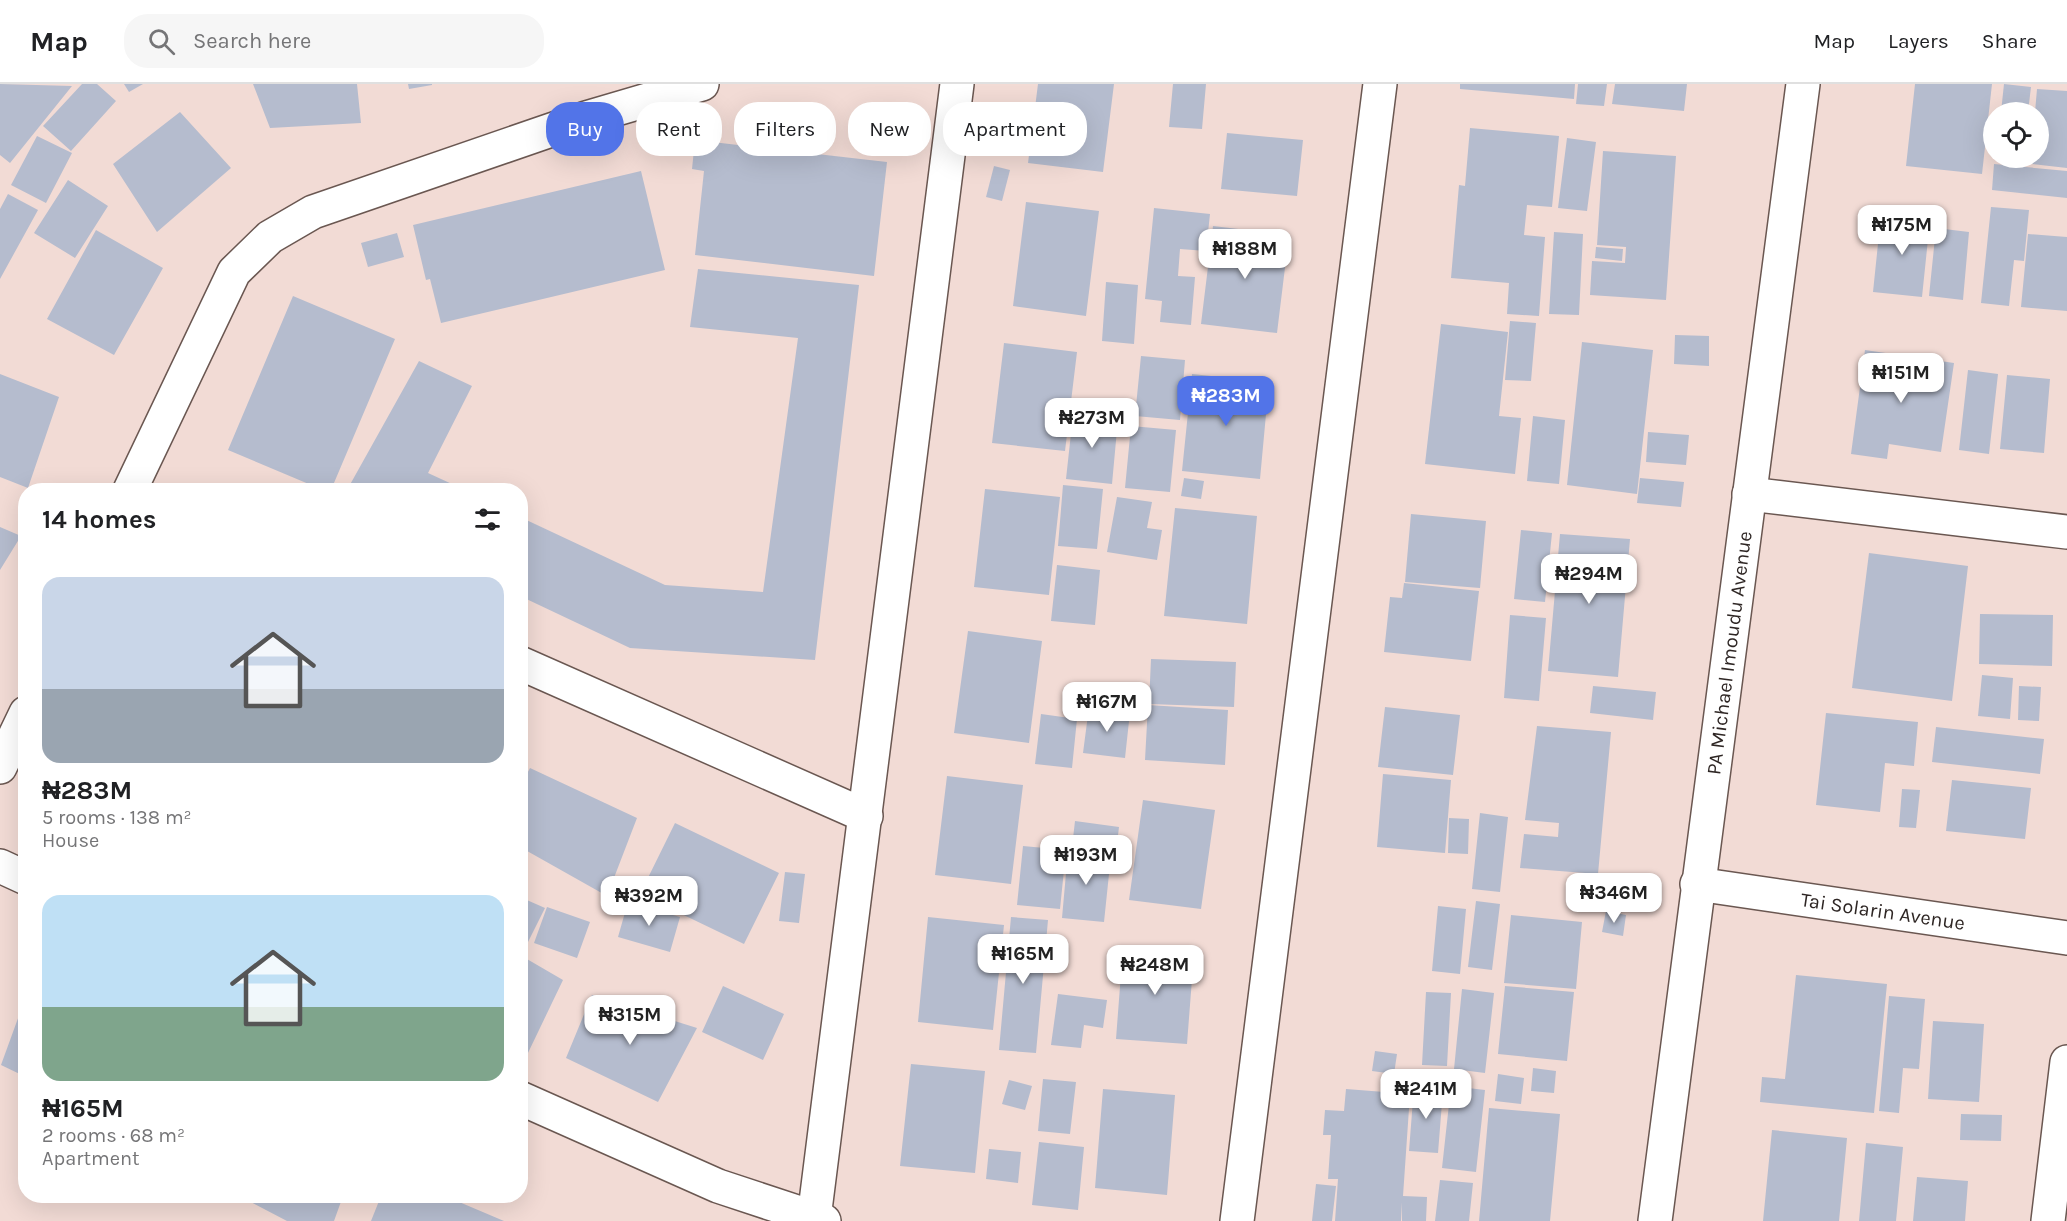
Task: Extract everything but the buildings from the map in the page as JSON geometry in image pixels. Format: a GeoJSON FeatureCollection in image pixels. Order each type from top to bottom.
{"type":"FeatureCollection","features":[{"type":"Feature","properties":{"kind":"street"},"geometry":{"type":"LineString","coordinates":[[134,483],[234,272],[270,237],[313,212],[586,118],[702,84]]}},
{"type":"Feature","properties":{"kind":"street"},"geometry":{"type":"LineString","coordinates":[[528,1102],[718,1186],[819,1220],[866,816],[957,84]]}},
{"type":"Feature","properties":{"kind":"street"},"geometry":{"type":"LineString","coordinates":[[1238,1221],[1380,84]]}},
{"type":"Feature","properties":{"kind":"street","name":"PA Michael Imoudu Avenue"},"geometry":{"type":"LineString","coordinates":[[1655,1221],[1697,884],[1803,84]]}},
{"type":"Feature","properties":{"kind":"street"},"geometry":{"type":"LineString","coordinates":[[1749,494],[2067,532]]}},
{"type":"Feature","properties":{"kind":"street"},"geometry":{"type":"LineString","coordinates":[[528,667],[866,816]]}},
{"type":"Feature","properties":{"kind":"street"},"geometry":{"type":"LineString","coordinates":[[0,767],[18,730]]}},
{"type":"Feature","properties":{"kind":"street"},"geometry":{"type":"LineString","coordinates":[[0,867],[18,875]]}},
{"type":"Feature","properties":{"kind":"street","name":"Tai Solarin Avenue"},"geometry":{"type":"LineString","coordinates":[[1697,884],[2067,938]]}},
{"type":"Feature","properties":{"kind":"street"},"geometry":{"type":"LineString","coordinates":[[2048,1221],[2067,1062]]}}]}
